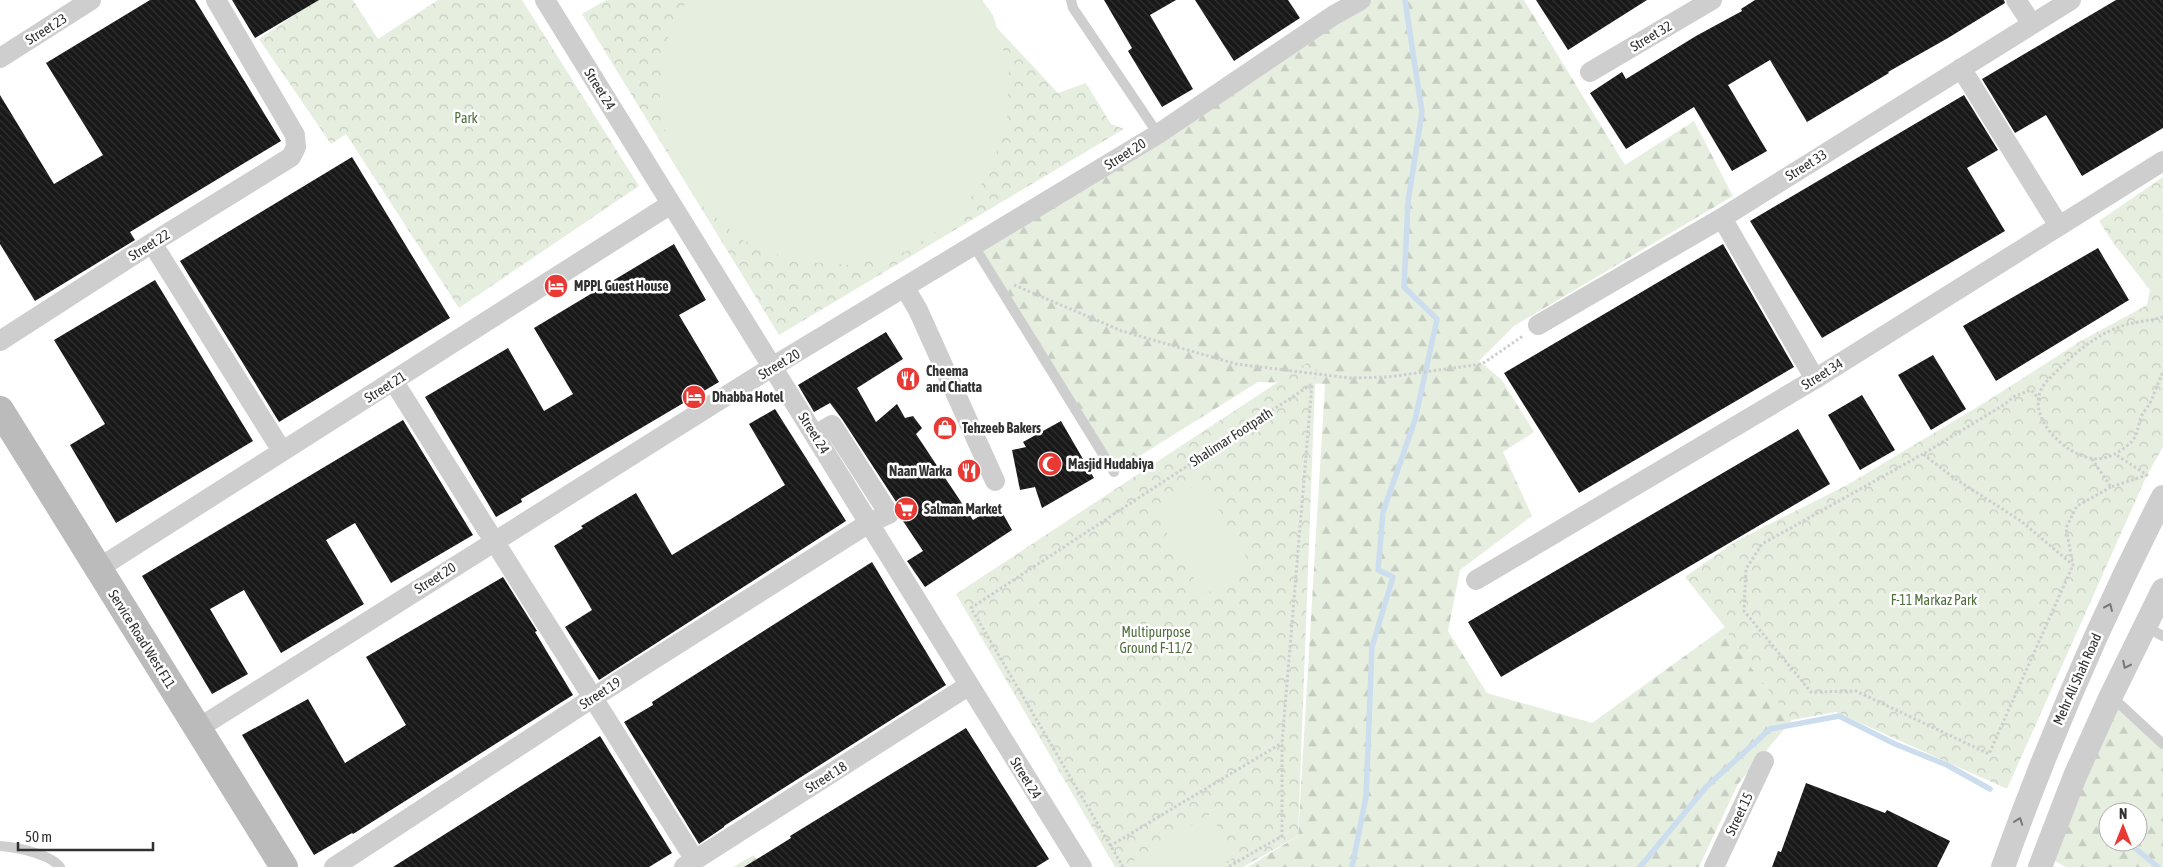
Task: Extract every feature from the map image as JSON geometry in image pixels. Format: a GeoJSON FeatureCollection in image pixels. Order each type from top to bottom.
{"type":"FeatureCollection","features":[{"type":"Feature","properties":{"kind":"main road","name":"Service Road West F11"},"geometry":{"type":"LineString","coordinates":[[0,410],[284,867]]}},
{"type":"Feature","properties":{"kind":"street","name":"Street 23"},"geometry":{"type":"LineString","coordinates":[[0,58],[91,0]]}},
{"type":"Feature","properties":{"kind":"street","name":"Street 22"},"geometry":{"type":"LineString","coordinates":[[0,341],[152,243],[291,157],[296,147],[295,135],[216,0]]}},
{"type":"Feature","properties":{"kind":"street","name":"Street 20"},"geometry":{"type":"LineString","coordinates":[[198,729],[772,367],[1158,134],[1334,15],[1361,0]]}},
{"type":"Feature","properties":{"kind":"street","name":"Street 32"},"geometry":{"type":"LineString","coordinates":[[1590,72],[1712,0]]}},
{"type":"Feature","properties":{"kind":"street"},"geometry":{"type":"LineString","coordinates":[[2016,0],[2032,24]]}},
{"type":"Feature","properties":{"kind":"street","name":"Street 33"},"geometry":{"type":"LineString","coordinates":[[1538,325],[1722,218],[2071,0]]}},
{"type":"Feature","properties":{"kind":"street","name":"Street 24"},"geometry":{"type":"LineString","coordinates":[[547,1],[815,435],[1076,865]]}},
{"type":"Feature","properties":{"kind":"street"},"geometry":{"type":"LineString","coordinates":[[1961,68],[2059,226]]}},
{"type":"Feature","properties":{"kind":"street","name":"Street 34"},"geometry":{"type":"LineString","coordinates":[[1476,580],[1815,378],[2163,161]]}},
{"type":"Feature","properties":{"kind":"street","name":"Street 21"},"geometry":{"type":"LineString","coordinates":[[99,568],[671,204]]}},
{"type":"Feature","properties":{"kind":"street"},"geometry":{"type":"LineString","coordinates":[[1722,218],[1815,378]]}},
{"type":"Feature","properties":{"kind":"street"},"geometry":{"type":"LineString","coordinates":[[152,243],[282,450]]}},
{"type":"Feature","properties":{"kind":"street"},"geometry":{"type":"LineString","coordinates":[[905,288],[918,310],[994,481]]}},
{"type":"Feature","properties":{"kind":"street"},"geometry":{"type":"LineString","coordinates":[[394,382],[594,697],[690,863]]}},
{"type":"Feature","properties":{"kind":"street","name":"Mehr Ali Shah Road"},"geometry":{"type":"LineString","coordinates":[[2003,867],[2035,778],[2072,688],[2122,577],[2163,497]]}},
{"type":"Feature","properties":{"kind":"street","name":"Street 19"},"geometry":{"type":"LineString","coordinates":[[334,867],[594,697],[869,524]]}},
{"type":"Feature","properties":{"kind":"street"},"geometry":{"type":"LineString","coordinates":[[2040,867],[2074,776],[2111,696],[2154,632],[2163,590]]}},
{"type":"Feature","properties":{"kind":"street","name":"Street 18"},"geometry":{"type":"LineString","coordinates":[[690,863],[968,686]]}},
{"type":"Feature","properties":{"kind":"street","name":"Street 15"},"geometry":{"type":"LineString","coordinates":[[1714,867],[1764,761]]}},
{"type":"Feature","properties":{"kind":"lane"},"geometry":{"type":"LineString","coordinates":[[1072,0],[1073,8],[1158,134]]}},
{"type":"Feature","properties":{"kind":"lane"},"geometry":{"type":"LineString","coordinates":[[974,246],[1114,472]]}},
{"type":"Feature","properties":{"kind":"lane"},"geometry":{"type":"LineString","coordinates":[[2111,696],[2163,744]]}},
{"type":"Feature","properties":{"kind":"lane"},"geometry":{"type":"LineString","coordinates":[[0,846],[18,847],[58,864],[60,867]]}},
{"type":"Feature","properties":{"kind":"path"},"geometry":{"type":"LineString","coordinates":[[1010,284],[1122,331],[1236,364],[1350,378],[1388,377],[1482,364],[1538,325]]}},
{"type":"Feature","properties":{"kind":"path"},"geometry":{"type":"LineString","coordinates":[[2163,317],[2132,323],[2105,333],[2050,377],[2040,392],[2042,420],[2049,431],[2081,456],[2091,459],[2115,454],[2128,446],[2138,433],[2141,416],[2149,404],[2163,371]]}},
{"type":"Feature","properties":{"kind":"path","name":"Shalimar Footpath"},"geometry":{"type":"LineString","coordinates":[[1123,867],[971,608],[1312,384],[1282,743],[1282,836],[1228,867]]}},
{"type":"Feature","properties":{"kind":"path"},"geometry":{"type":"LineString","coordinates":[[2040,400],[2031,390],[2015,396],[1923,454],[1762,544],[1746,569],[1744,611],[1811,692],[1856,691],[1990,754],[2073,565],[2066,528],[2076,506],[2111,487],[2147,476],[2115,454]]}},
{"type":"Feature","properties":{"kind":"path"},"geometry":{"type":"LineString","coordinates":[[1923,454],[1954,478],[2021,521],[2073,565]]}},
{"type":"Feature","properties":{"kind":"path"},"geometry":{"type":"LineString","coordinates":[[2091,459],[2111,487]]}},
{"type":"Feature","properties":{"kind":"path"},"geometry":{"type":"LineString","coordinates":[[1110,846],[1282,743]]}},
{"type":"Feature","properties":{"kind":"green space","name":"Park"},"geometry":{"type":"Polygon","coordinates":[[[317,0],[353,0],[378,39],[438,0],[522,0],[639,186],[459,308],[346,134],[331,144],[259,39],[317,0]]]}},
{"type":"Feature","properties":{"kind":"green space"},"geometry":{"type":"Polygon","coordinates":[[[606,0],[971,0],[1058,93],[1086,83],[1111,124],[1124,129],[779,335],[582,14],[606,0]]]}},
{"type":"Feature","properties":{"kind":"green space"},"geometry":{"type":"Polygon","coordinates":[[[687,0],[982,0],[993,15],[1009,69],[1007,125],[987,177],[952,221],[905,252],[850,265],[794,261],[742,240],[697,201],[668,149],[659,90],[669,32],[687,0]]]}},
{"type":"Feature","properties":{"kind":"green space"},"geometry":{"type":"Polygon","coordinates":[[[1366,0],[1524,0],[1625,165],[1694,121],[1733,196],[1514,326],[1479,361],[1502,380],[1534,432],[1503,452],[1532,516],[1460,570],[1448,631],[1487,693],[1592,723],[1725,627],[1792,720],[1738,784],[1699,867],[1248,867],[1298,836],[1325,384],[1258,382],[1114,472],[974,246],[1366,0]]]}},
{"type":"Feature","properties":{"kind":"green space","name":"F-11 Markaz Park"},"geometry":{"type":"Polygon","coordinates":[[[2163,177],[2163,447],[2147,475],[2007,789],[1836,712],[1792,720],[1738,651],[1725,627],[1685,577],[1736,541],[1847,485],[1984,403],[2079,342],[2147,305],[2150,290],[2114,244],[2099,221],[2163,177]]]}},
{"type":"Feature","properties":{"kind":"green space","name":"Multipurpose Ground F-11/2"},"geometry":{"type":"Polygon","coordinates":[[[1316,357],[1298,836],[1243,867],[1115,867],[956,594],[1316,357]]]}},
{"type":"Feature","properties":{"kind":"green space"},"geometry":{"type":"Polygon","coordinates":[[[1202,481],[1252,567],[1204,595],[1153,510],[1202,481]]]}},
{"type":"Feature","properties":{"kind":"green space"},"geometry":{"type":"Polygon","coordinates":[[[2111,696],[2163,749],[2163,867],[2066,867],[2055,861],[2111,696]]]}},
{"type":"Feature","properties":{"kind":"green space"},"geometry":{"type":"Polygon","coordinates":[[[1210,814],[1236,856],[1218,867],[1131,867],[1128,864],[1210,814]]]}},
{"type":"Feature","properties":{"kind":"green space"},"geometry":{"type":"Polygon","coordinates":[[[754,855],[761,867],[733,867],[754,855]]]}},
{"type":"Feature","properties":{"kind":"building"},"geometry":{"type":"Polygon","coordinates":[[[150,0],[195,0],[281,141],[130,232],[135,240],[35,301],[0,244],[0,95],[54,184],[103,155],[46,63],[150,0]]]}},
{"type":"Feature","properties":{"kind":"building"},"geometry":{"type":"Polygon","coordinates":[[[232,0],[319,0],[255,38],[232,0]]]}},
{"type":"Feature","properties":{"kind":"building"},"geometry":{"type":"Polygon","coordinates":[[[1104,0],[1176,0],[1150,15],[1193,89],[1162,107],[1128,51],[1132,48],[1104,0]]]}},
{"type":"Feature","properties":{"kind":"building"},"geometry":{"type":"Polygon","coordinates":[[[1195,0],[1288,0],[1300,18],[1234,61],[1195,0]]]}},
{"type":"Feature","properties":{"kind":"building"},"geometry":{"type":"Polygon","coordinates":[[[1536,0],[1647,0],[1568,50],[1536,0]]]}},
{"type":"Feature","properties":{"kind":"building"},"geometry":{"type":"Polygon","coordinates":[[[1755,0],[2004,0],[2005,3],[1807,122],[1770,60],[1728,85],[1767,151],[1732,171],[1694,107],[1626,149],[1590,93],[1622,72],[1626,79],[1696,36],[1742,11],[1741,9],[1755,0]]]}},
{"type":"Feature","properties":{"kind":"building"},"geometry":{"type":"Polygon","coordinates":[[[2116,0],[2163,0],[2163,128],[2082,176],[2046,115],[2015,133],[1982,79],[2116,0]]]}},
{"type":"Feature","properties":{"kind":"building"},"geometry":{"type":"Polygon","coordinates":[[[1964,95],[1998,150],[1967,168],[2005,231],[1822,338],[1750,221],[1964,95]]]}},
{"type":"Feature","properties":{"kind":"building"},"geometry":{"type":"Polygon","coordinates":[[[352,157],[450,318],[279,422],[180,261],[352,157]]]}},
{"type":"Feature","properties":{"kind":"building"},"geometry":{"type":"Polygon","coordinates":[[[674,244],[706,300],[679,315],[719,382],[521,499],[522,502],[496,517],[425,397],[508,348],[544,411],[573,394],[534,328],[674,244]]]}},
{"type":"Feature","properties":{"kind":"building"},"geometry":{"type":"Polygon","coordinates":[[[1723,244],[1794,367],[1579,493],[1504,373],[1723,244]]]}},
{"type":"Feature","properties":{"kind":"building"},"geometry":{"type":"Polygon","coordinates":[[[2098,248],[2129,300],[1996,381],[1963,326],[2098,248]]]}},
{"type":"Feature","properties":{"kind":"building"},"geometry":{"type":"Polygon","coordinates":[[[155,280],[253,441],[116,523],[70,445],[105,424],[54,340],[155,280]]]}},
{"type":"Feature","properties":{"kind":"building"},"geometry":{"type":"Polygon","coordinates":[[[886,332],[903,359],[857,388],[876,422],[897,404],[905,418],[913,416],[922,428],[916,434],[973,520],[998,505],[1012,530],[925,587],[907,561],[923,551],[901,518],[906,517],[830,403],[814,412],[798,385],[886,332]]]}},
{"type":"Feature","properties":{"kind":"building"},"geometry":{"type":"Polygon","coordinates":[[[1933,355],[1966,409],[1931,430],[1898,375],[1933,355]]]}},
{"type":"Feature","properties":{"kind":"building"},"geometry":{"type":"Polygon","coordinates":[[[1862,395],[1895,450],[1860,470],[1828,415],[1862,395]]]}},
{"type":"Feature","properties":{"kind":"building"},"geometry":{"type":"Polygon","coordinates":[[[775,409],[846,521],[599,680],[565,627],[592,610],[554,546],[583,528],[581,526],[636,493],[672,555],[731,519],[785,485],[749,424],[775,409]]]}},
{"type":"Feature","properties":{"kind":"building"},"geometry":{"type":"Polygon","coordinates":[[[403,420],[473,535],[391,583],[355,523],[326,540],[364,604],[281,653],[244,590],[210,609],[248,674],[212,694],[142,576],[403,420]]]}},
{"type":"Feature","properties":{"kind":"building","name":"Masjid Hudabiya"},"geometry":{"type":"Polygon","coordinates":[[[1061,421],[1094,478],[1042,508],[1035,487],[1020,490],[1012,450],[1026,447],[1023,442],[1061,421]]]}},
{"type":"Feature","properties":{"kind":"building"},"geometry":{"type":"Polygon","coordinates":[[[1798,429],[1830,484],[1501,677],[1468,622],[1798,429]]]}},
{"type":"Feature","properties":{"kind":"building"},"geometry":{"type":"Polygon","coordinates":[[[872,562],[946,685],[724,826],[699,844],[624,722],[653,705],[652,702],[872,562]]]}},
{"type":"Feature","properties":{"kind":"building"},"geometry":{"type":"Polygon","coordinates":[[[503,577],[537,631],[535,632],[573,695],[353,834],[314,855],[242,735],[308,699],[345,763],[406,725],[366,657],[503,577]]]}},
{"type":"Feature","properties":{"kind":"building"},"geometry":{"type":"Polygon","coordinates":[[[966,728],[1049,859],[1036,867],[744,867],[791,838],[790,836],[966,728]]]}},
{"type":"Feature","properties":{"kind":"building"},"geometry":{"type":"Polygon","coordinates":[[[600,736],[672,853],[649,867],[393,867],[600,736]]]}},
{"type":"Feature","properties":{"kind":"building"},"geometry":{"type":"Polygon","coordinates":[[[1806,783],[1885,813],[1887,810],[1950,841],[1937,867],[1772,867],[1778,851],[1781,852],[1806,783]]]}},
{"type":"Feature","properties":{"kind":"waterway"},"geometry":{"type":"LineString","coordinates":[[1352,867],[1366,797],[1372,647],[1393,577],[1378,570],[1383,512],[1415,420],[1437,319],[1404,287],[1408,202],[1422,112],[1405,0]]}},
{"type":"Feature","properties":{"kind":"waterway"},"geometry":{"type":"LineString","coordinates":[[1640,867],[1706,787],[1770,729],[1839,716],[1895,744],[1947,765],[1990,789]]}},
{"type":"Feature","properties":{"kind":"waterway"},"geometry":{"type":"LineString","coordinates":[[2140,852],[2158,867]]}},
{"type":"Feature","properties":{"kind":"place","name":"MPPL Guest House"},"geometry":{"type":"Point","coordinates":[556,286]}},
{"type":"Feature","properties":{"kind":"place","name":"Cheema and Chatta"},"geometry":{"type":"Point","coordinates":[908,379]}},
{"type":"Feature","properties":{"kind":"place","name":"Dhabba Hotel"},"geometry":{"type":"Point","coordinates":[694,397]}},
{"type":"Feature","properties":{"kind":"place","name":"Tehzeeb Bakers"},"geometry":{"type":"Point","coordinates":[945,428]}},
{"type":"Feature","properties":{"kind":"place","name":"Masjid Hudabiya"},"geometry":{"type":"Point","coordinates":[1050,464]}},
{"type":"Feature","properties":{"kind":"place","name":"Naan Warka"},"geometry":{"type":"Point","coordinates":[969,471]}},
{"type":"Feature","properties":{"kind":"place","name":"Salman Market"},"geometry":{"type":"Point","coordinates":[906,509]}}]}
